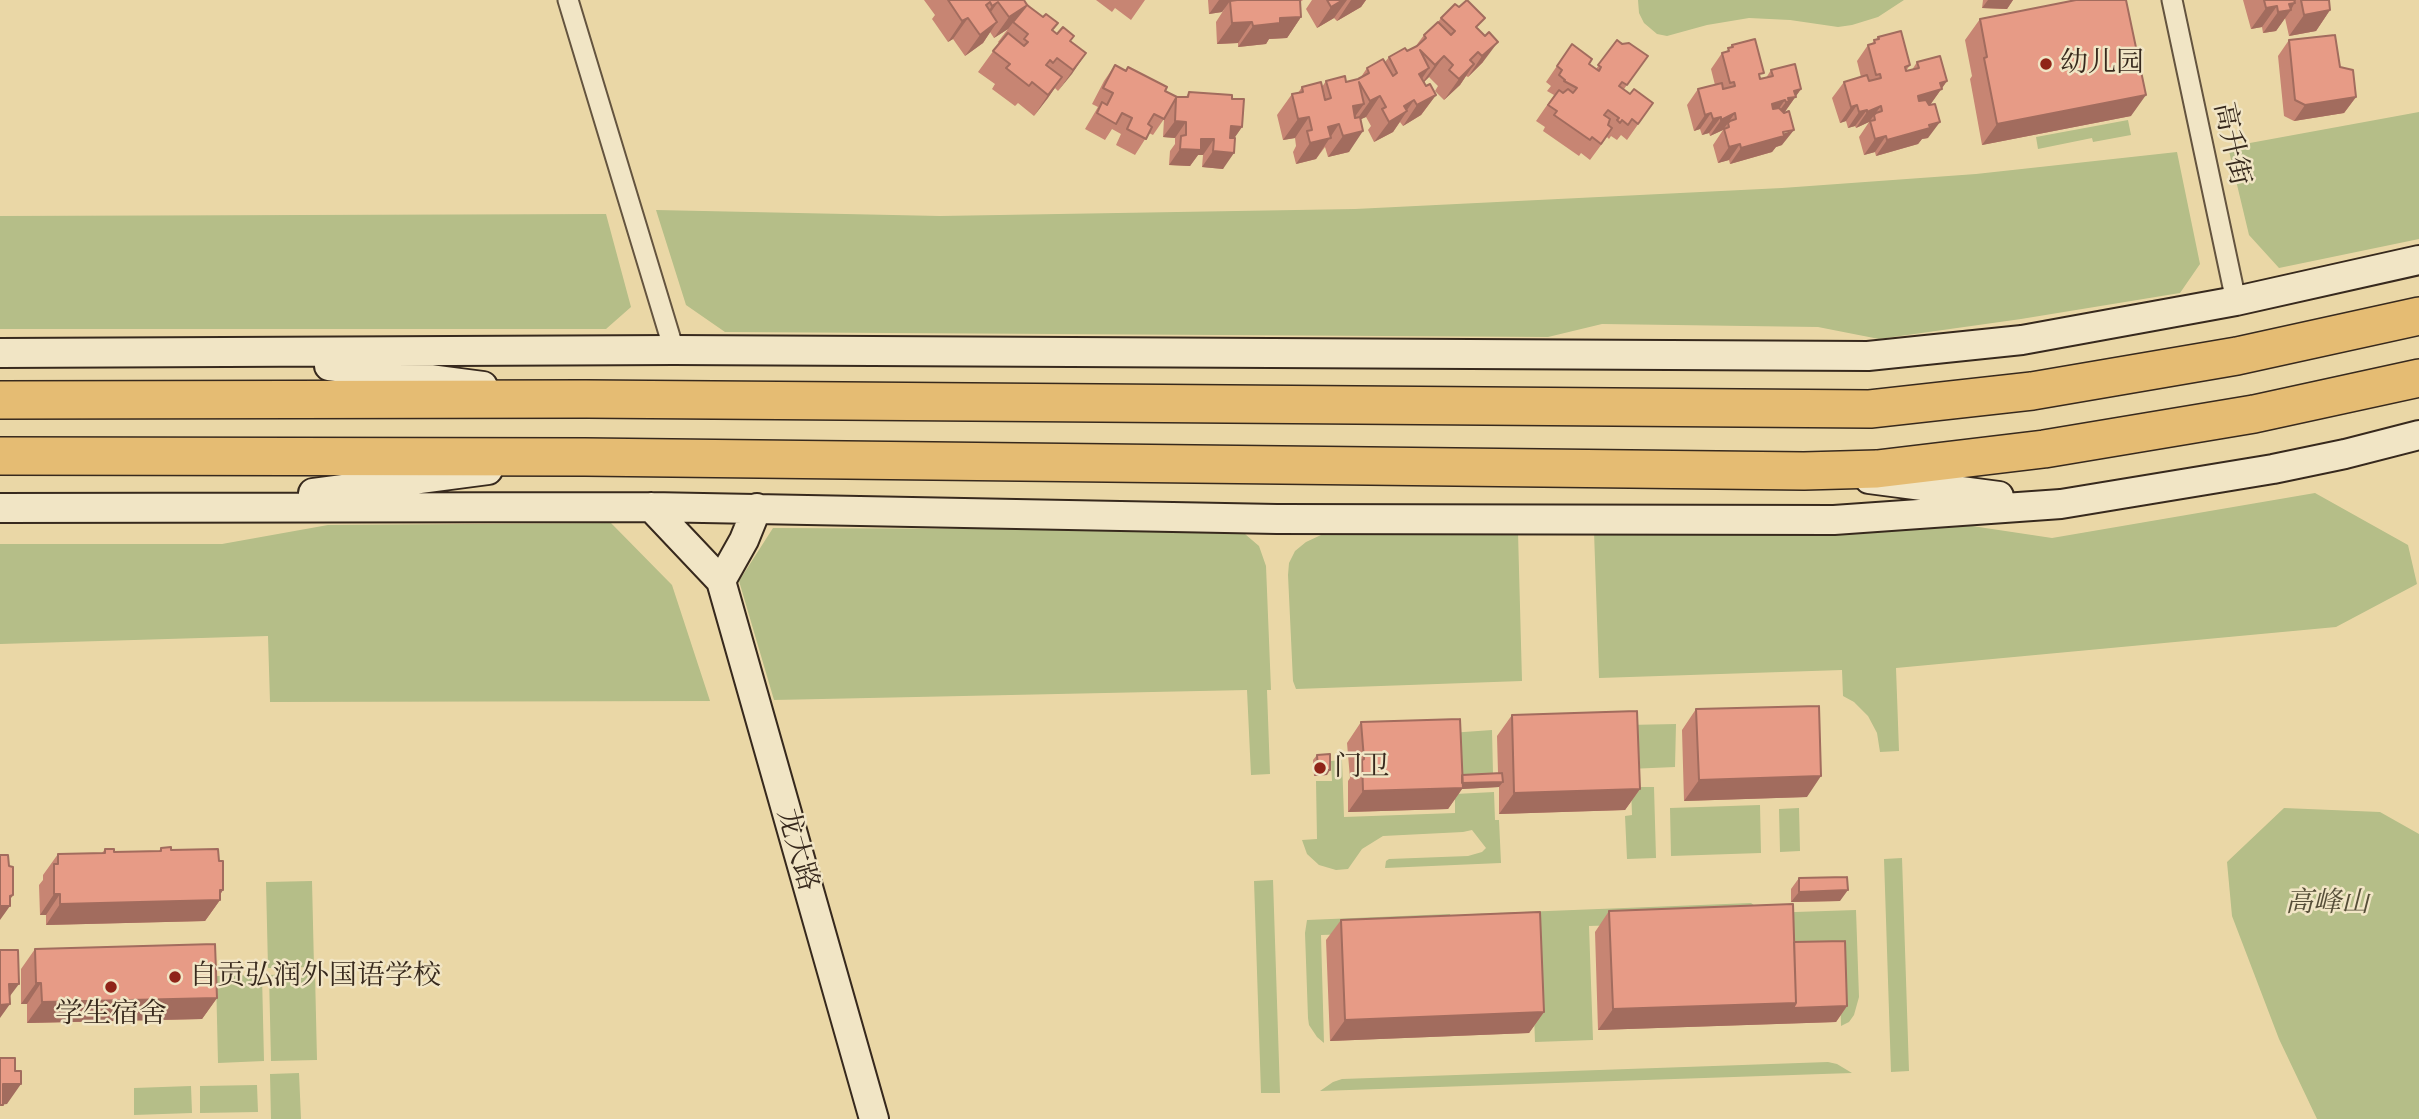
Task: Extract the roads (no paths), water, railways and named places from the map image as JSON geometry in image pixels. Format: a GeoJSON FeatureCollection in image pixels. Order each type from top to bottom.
{"type":"FeatureCollection","features":[{"type":"Feature","properties":{"kind":"highway"},"geometry":{"type":"LineString","coordinates":[[0,400],[586,399],[1870,409],[2032,391],[2237,356],[2419,316]]}},
{"type":"Feature","properties":{"kind":"highway"},"geometry":{"type":"LineString","coordinates":[[0,456],[585,457],[1804,471],[1877,469],[2044,449],[2254,414],[2419,378]]}},
{"type":"Feature","properties":{"kind":"street"},"geometry":{"type":"LineString","coordinates":[[568,0],[674,350]]}},
{"type":"Feature","properties":{"kind":"street","name":"高升街"},"geometry":{"type":"LineString","coordinates":[[2172,0],[2236,300]]}},
{"type":"Feature","properties":{"kind":"street"},"geometry":{"type":"LineString","coordinates":[[0,353],[674,350],[1868,356],[2022,340],[2236,300],[2419,260]]}},
{"type":"Feature","properties":{"kind":"street"},"geometry":{"type":"LineString","coordinates":[[216,352],[586,399]]}},
{"type":"Feature","properties":{"kind":"street"},"geometry":{"type":"LineString","coordinates":[[0,508],[651,507],[1277,519],[1834,520],[2061,504],[2273,469],[2419,435]]}},
{"type":"Feature","properties":{"kind":"street"},"geometry":{"type":"LineString","coordinates":[[199,509],[585,457]]}},
{"type":"Feature","properties":{"kind":"street"},"geometry":{"type":"LineString","coordinates":[[1804,471],[2061,504]]}},
{"type":"Feature","properties":{"kind":"street"},"geometry":{"type":"LineString","coordinates":[[651,507],[721,581],[744,540],[757,508]]}},
{"type":"Feature","properties":{"kind":"street","name":"龙大路"},"geometry":{"type":"LineString","coordinates":[[721,581],[874,1119]]}},
{"type":"Feature","properties":{"kind":"place","name":"幼儿园"},"geometry":{"type":"Point","coordinates":[2046,64]}},
{"type":"Feature","properties":{"kind":"place","name":"门卫"},"geometry":{"type":"Point","coordinates":[1320,768]}},
{"type":"Feature","properties":{"kind":"place","name":"自贡弘润外国语学校"},"geometry":{"type":"Point","coordinates":[175,977]}},
{"type":"Feature","properties":{"kind":"place","name":"学生宿舍"},"geometry":{"type":"Point","coordinates":[111,987]}},
{"type":"Feature","properties":{"kind":"park label","name":"高峰山"},"geometry":{"type":"Point","coordinates":[2327,904]}}]}
